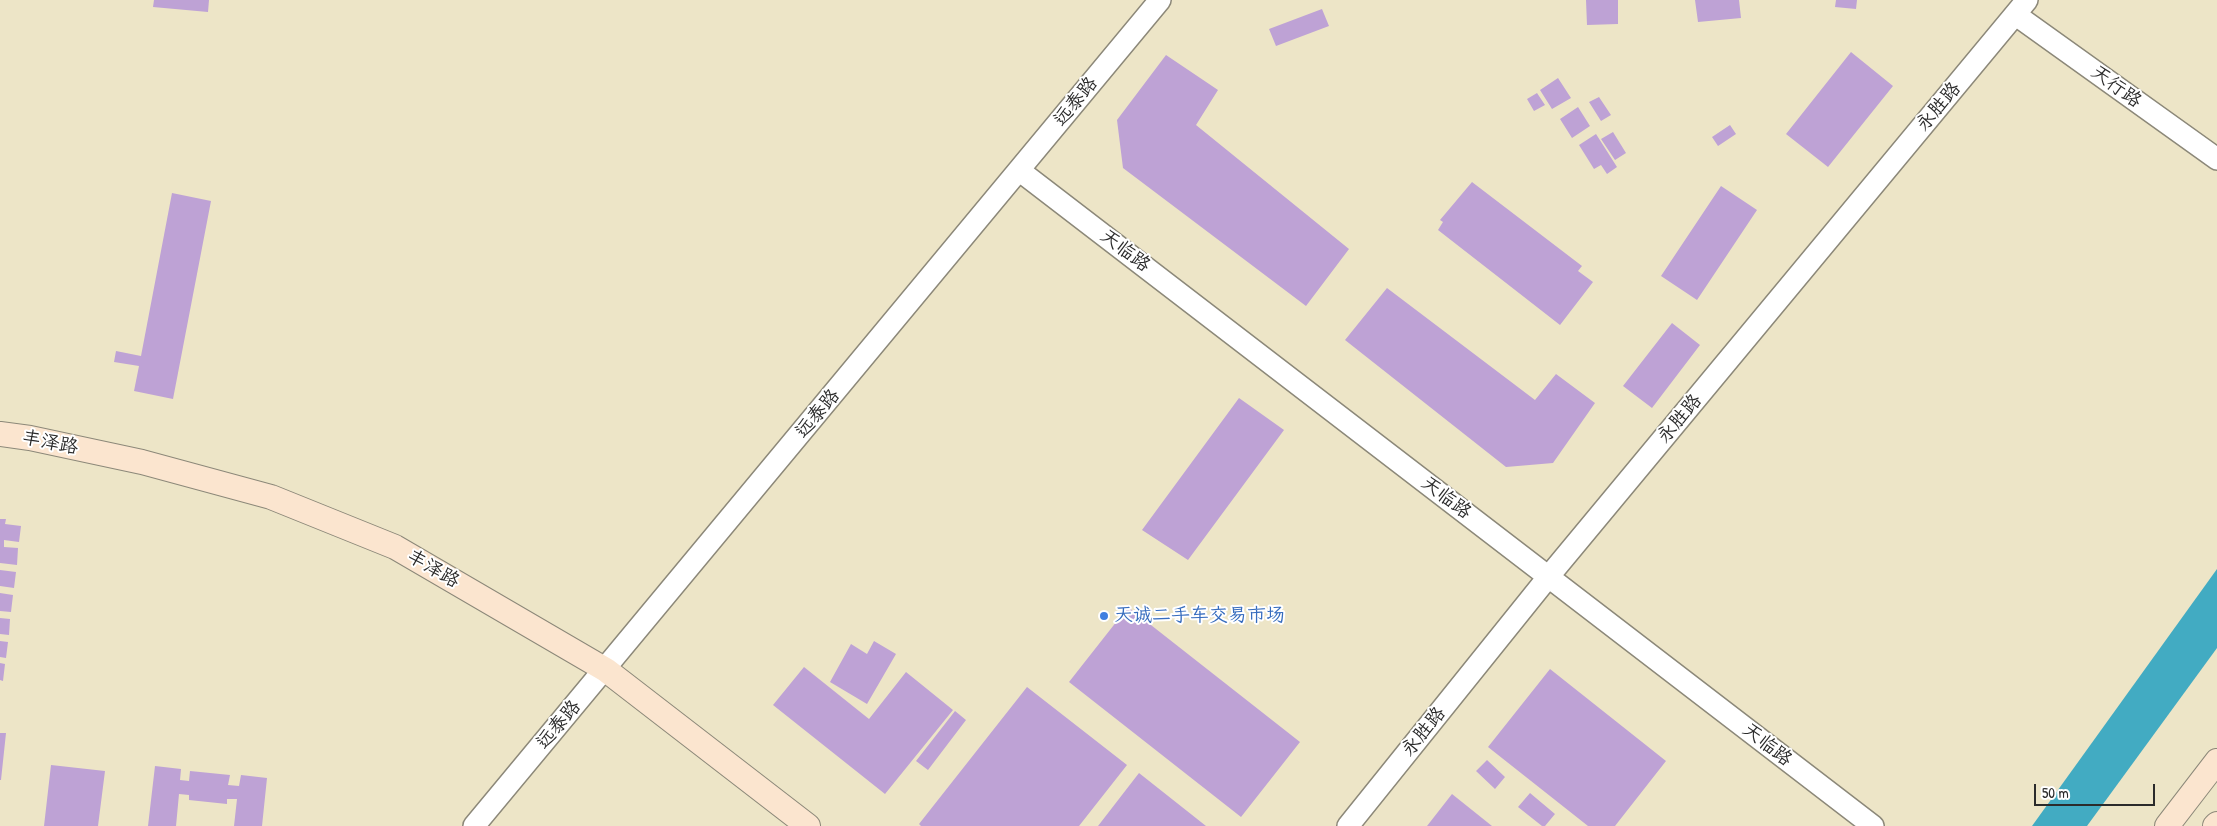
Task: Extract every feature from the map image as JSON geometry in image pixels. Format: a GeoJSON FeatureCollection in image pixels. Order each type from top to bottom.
{"type":"FeatureCollection","features":[{"type":"Feature","properties":{"kind":"main road","name":"丰泽路"},"geometry":{"type":"LineString","coordinates":[[0,434],[30,438],[142,462],[271,497],[395,547],[606,670],[808,826]]}},
{"type":"Feature","properties":{"kind":"main road"},"geometry":{"type":"LineString","coordinates":[[2167,826],[2217,761]]}},
{"type":"Feature","properties":{"kind":"street","name":"远泰路"},"geometry":{"type":"LineString","coordinates":[[474,826],[606,670],[1160,0]]}},
{"type":"Feature","properties":{"kind":"street","name":"天行路"},"geometry":{"type":"LineString","coordinates":[[2022,7],[2217,159]]}},
{"type":"Feature","properties":{"kind":"street","name":"永胜路"},"geometry":{"type":"LineString","coordinates":[[1348,826],[1549,576],[2022,7]]}},
{"type":"Feature","properties":{"kind":"street","name":"天临路"},"geometry":{"type":"LineString","coordinates":[[1020,170],[1872,826]]}},
{"type":"Feature","properties":{"kind":"water"},"geometry":{"type":"Polygon","coordinates":[[[2217,569],[2217,648],[2087,826],[2032,826],[2217,569]]]}},
{"type":"Feature","properties":{"kind":"building"},"geometry":{"type":"Polygon","coordinates":[[[154,0],[209,0],[208,12],[153,7],[154,0]]]}},
{"type":"Feature","properties":{"kind":"building"},"geometry":{"type":"Polygon","coordinates":[[[1586,0],[1618,0],[1618,24],[1587,25],[1586,0]]]}},
{"type":"Feature","properties":{"kind":"building"},"geometry":{"type":"Polygon","coordinates":[[[1695,0],[1739,0],[1741,18],[1698,22],[1695,0]]]}},
{"type":"Feature","properties":{"kind":"building"},"geometry":{"type":"Polygon","coordinates":[[[1836,0],[1857,0],[1856,9],[1835,7],[1836,0]]]}},
{"type":"Feature","properties":{"kind":"building"},"geometry":{"type":"Polygon","coordinates":[[[1322,9],[1329,26],[1276,46],[1269,29],[1322,9]]]}},
{"type":"Feature","properties":{"kind":"building"},"geometry":{"type":"Polygon","coordinates":[[[1851,52],[1893,86],[1828,167],[1786,134],[1851,52]]]}},
{"type":"Feature","properties":{"kind":"building"},"geometry":{"type":"Polygon","coordinates":[[[1166,55],[1218,90],[1196,125],[1349,249],[1306,306],[1123,168],[1117,120],[1166,55]]]}},
{"type":"Feature","properties":{"kind":"building"},"geometry":{"type":"Polygon","coordinates":[[[1558,78],[1571,98],[1552,109],[1540,90],[1558,78]]]}},
{"type":"Feature","properties":{"kind":"building"},"geometry":{"type":"Polygon","coordinates":[[[1537,93],[1545,105],[1534,111],[1527,99],[1537,93]]]}},
{"type":"Feature","properties":{"kind":"building"},"geometry":{"type":"Polygon","coordinates":[[[1599,97],[1611,115],[1601,121],[1589,102],[1599,97]]]}},
{"type":"Feature","properties":{"kind":"building"},"geometry":{"type":"Polygon","coordinates":[[[1578,107],[1590,126],[1572,138],[1560,119],[1578,107]]]}},
{"type":"Feature","properties":{"kind":"building"},"geometry":{"type":"Polygon","coordinates":[[[1730,125],[1736,134],[1718,146],[1712,137],[1730,125]]]}},
{"type":"Feature","properties":{"kind":"building"},"geometry":{"type":"Polygon","coordinates":[[[1613,132],[1626,153],[1615,160],[1601,139],[1613,132]]]}},
{"type":"Feature","properties":{"kind":"building"},"geometry":{"type":"Polygon","coordinates":[[[1596,134],[1617,167],[1607,174],[1601,165],[1594,169],[1579,145],[1596,134]]]}},
{"type":"Feature","properties":{"kind":"building"},"geometry":{"type":"Polygon","coordinates":[[[1472,182],[1582,266],[1578,271],[1593,282],[1560,325],[1438,230],[1443,222],[1440,220],[1472,182]]]}},
{"type":"Feature","properties":{"kind":"building"},"geometry":{"type":"Polygon","coordinates":[[[1721,186],[1757,210],[1697,300],[1661,276],[1721,186]]]}},
{"type":"Feature","properties":{"kind":"building"},"geometry":{"type":"Polygon","coordinates":[[[172,193],[211,201],[173,399],[134,391],[139,366],[114,362],[116,351],[141,356],[172,193]]]}},
{"type":"Feature","properties":{"kind":"building"},"geometry":{"type":"Polygon","coordinates":[[[1387,288],[1535,400],[1556,374],[1595,403],[1553,463],[1506,467],[1345,340],[1387,288]]]}},
{"type":"Feature","properties":{"kind":"building"},"geometry":{"type":"Polygon","coordinates":[[[1672,323],[1700,345],[1652,408],[1623,386],[1672,323]]]}},
{"type":"Feature","properties":{"kind":"building"},"geometry":{"type":"Polygon","coordinates":[[[1239,398],[1284,430],[1188,560],[1142,530],[1239,398]]]}},
{"type":"Feature","properties":{"kind":"building"},"geometry":{"type":"Polygon","coordinates":[[[0,519],[6,519],[5,524],[21,526],[19,542],[4,540],[4,547],[18,548],[17,565],[0,563],[0,519]]]}},
{"type":"Feature","properties":{"kind":"building"},"geometry":{"type":"Polygon","coordinates":[[[0,570],[16,572],[14,588],[0,586],[0,570]]]}},
{"type":"Feature","properties":{"kind":"building"},"geometry":{"type":"Polygon","coordinates":[[[0,593],[13,595],[11,612],[0,611],[0,593]]]}},
{"type":"Feature","properties":{"kind":"building"},"geometry":{"type":"Polygon","coordinates":[[[1128,607],[1300,742],[1241,817],[1069,682],[1128,607]]]}},
{"type":"Feature","properties":{"kind":"building"},"geometry":{"type":"Polygon","coordinates":[[[0,618],[10,619],[9,635],[0,634],[0,618]]]}},
{"type":"Feature","properties":{"kind":"building"},"geometry":{"type":"Polygon","coordinates":[[[0,641],[8,642],[6,658],[0,657],[0,641]]]}},
{"type":"Feature","properties":{"kind":"building"},"geometry":{"type":"Polygon","coordinates":[[[874,641],[896,654],[867,704],[830,682],[851,644],[867,654],[874,641]]]}},
{"type":"Feature","properties":{"kind":"building"},"geometry":{"type":"Polygon","coordinates":[[[0,663],[5,664],[3,681],[0,680],[0,663]]]}},
{"type":"Feature","properties":{"kind":"building"},"geometry":{"type":"Polygon","coordinates":[[[804,667],[869,719],[906,672],[953,710],[885,794],[773,705],[804,667]]]}},
{"type":"Feature","properties":{"kind":"building"},"geometry":{"type":"Polygon","coordinates":[[[1550,669],[1666,761],[1615,826],[1588,826],[1488,747],[1550,669]]]}},
{"type":"Feature","properties":{"kind":"building"},"geometry":{"type":"Polygon","coordinates":[[[1027,687],[1127,765],[1079,826],[921,826],[919,824],[1027,687]]]}},
{"type":"Feature","properties":{"kind":"building"},"geometry":{"type":"Polygon","coordinates":[[[955,711],[966,720],[928,770],[916,761],[955,711]]]}},
{"type":"Feature","properties":{"kind":"building"},"geometry":{"type":"Polygon","coordinates":[[[0,733],[6,733],[1,780],[0,780],[0,733]]]}},
{"type":"Feature","properties":{"kind":"building"},"geometry":{"type":"Polygon","coordinates":[[[1487,760],[1505,777],[1495,789],[1476,771],[1487,760]]]}},
{"type":"Feature","properties":{"kind":"building"},"geometry":{"type":"Polygon","coordinates":[[[51,765],[105,771],[98,826],[44,826],[51,765]]]}},
{"type":"Feature","properties":{"kind":"building"},"geometry":{"type":"Polygon","coordinates":[[[155,766],[181,769],[180,780],[189,781],[190,771],[230,775],[228,785],[239,786],[241,775],[267,778],[262,826],[234,826],[237,799],[227,799],[227,804],[189,800],[189,795],[179,794],[176,826],[148,826],[155,766]]]}},
{"type":"Feature","properties":{"kind":"building"},"geometry":{"type":"Polygon","coordinates":[[[1139,773],[1206,826],[1098,826],[1139,773]]]}},
{"type":"Feature","properties":{"kind":"building"},"geometry":{"type":"Polygon","coordinates":[[[1530,793],[1555,814],[1545,826],[1542,826],[1518,807],[1530,793]]]}},
{"type":"Feature","properties":{"kind":"building"},"geometry":{"type":"Polygon","coordinates":[[[1452,794],[1492,826],[1427,826],[1452,794]]]}},
{"type":"Feature","properties":{"kind":"place","name":"天诚二手车交易市场"},"geometry":{"type":"Point","coordinates":[1104,616]}}]}
